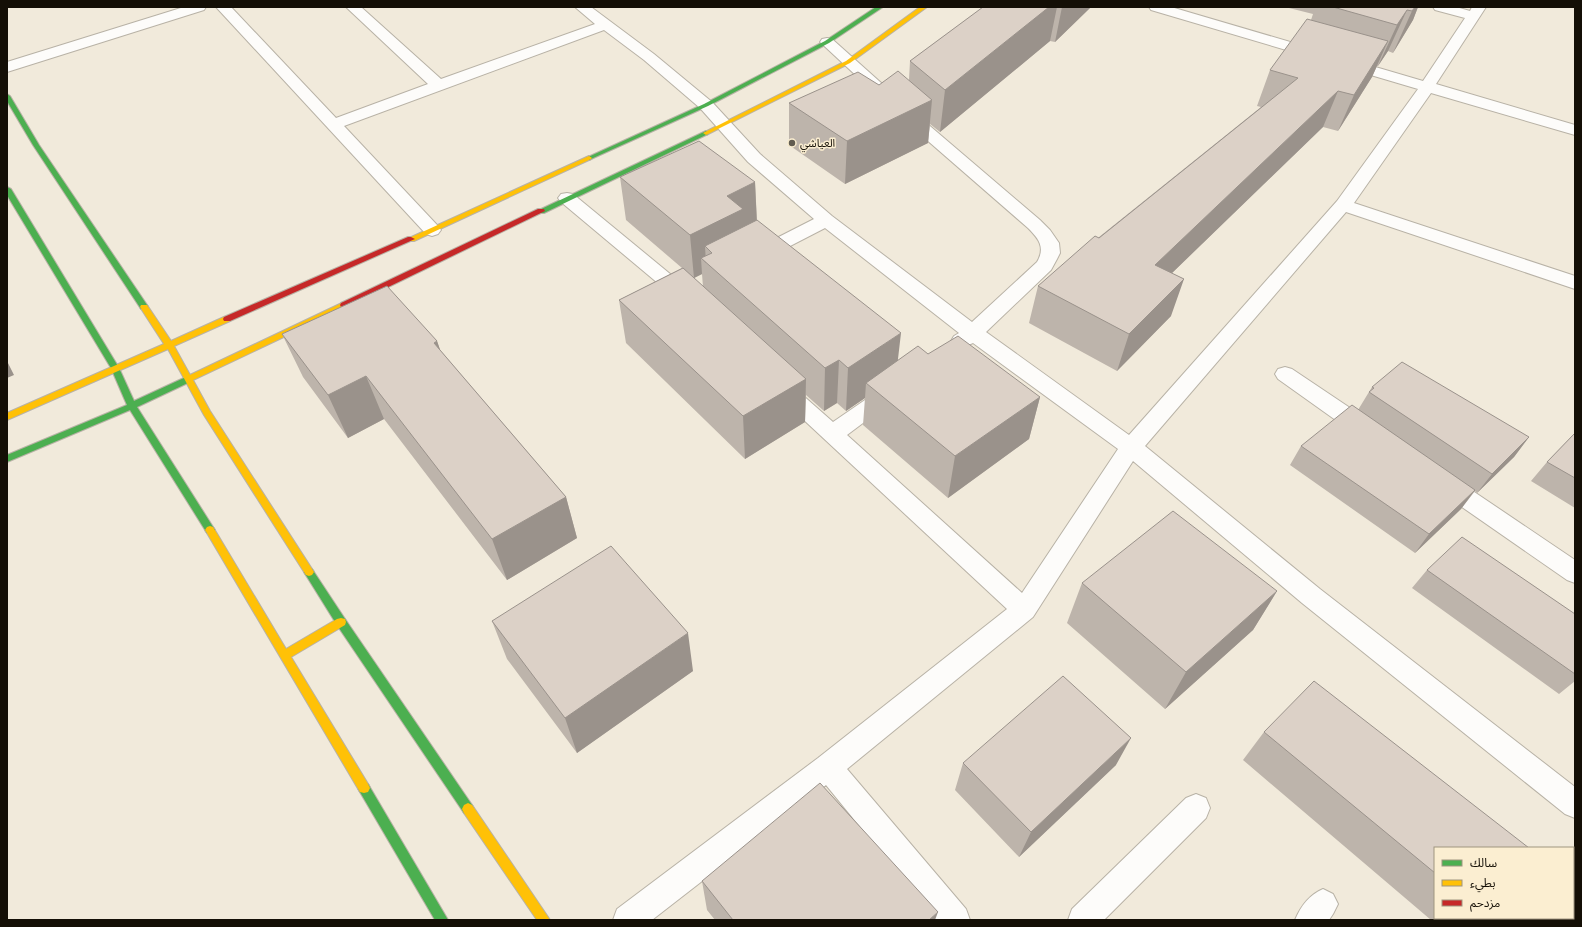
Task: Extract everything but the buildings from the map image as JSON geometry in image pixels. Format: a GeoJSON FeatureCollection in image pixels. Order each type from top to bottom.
{"type":"FeatureCollection","features":[{"type":"Feature","properties":{"kind":"street"},"geometry":{"type":"LineString","coordinates":[[7,67],[199,7]]}},
{"type":"Feature","properties":{"kind":"street"},"geometry":{"type":"LineString","coordinates":[[224,7],[333,126],[432,230]]}},
{"type":"Feature","properties":{"kind":"street"},"geometry":{"type":"LineString","coordinates":[[353,7],[439,85]]}},
{"type":"Feature","properties":{"kind":"street"},"geometry":{"type":"LineString","coordinates":[[582,7],[649,57],[706,105],[725,124],[738,143],[826,220],[972,332],[1131,447],[1311,596],[1575,804]]}},
{"type":"Feature","properties":{"kind":"street"},"geometry":{"type":"LineString","coordinates":[[7,417],[169,344],[432,230],[706,105],[826,42],[880,7]]}},
{"type":"Feature","properties":{"kind":"street"},"geometry":{"type":"LineString","coordinates":[[7,460],[132,406],[725,124],[848,62],[924,7]]}},
{"type":"Feature","properties":{"kind":"street"},"geometry":{"type":"LineString","coordinates":[[1156,7],[1575,130]]}},
{"type":"Feature","properties":{"kind":"street"},"geometry":{"type":"LineString","coordinates":[[628,920],[828,767],[1024,610],[1131,447],[1343,206],[1427,87],[1476,12],[1440,7]]}},
{"type":"Feature","properties":{"kind":"street"},"geometry":{"type":"LineString","coordinates":[[333,126],[439,85],[605,25]]}},
{"type":"Feature","properties":{"kind":"street"},"geometry":{"type":"LineString","coordinates":[[826,42],[1034,224],[1046,235],[1051,245],[1051,257],[1044,266],[972,332],[947,351]]}},
{"type":"Feature","properties":{"kind":"street"},"geometry":{"type":"LineString","coordinates":[[7,96],[36,145],[169,344],[207,413],[341,622],[544,920]]}},
{"type":"Feature","properties":{"kind":"street"},"geometry":{"type":"LineString","coordinates":[[7,189],[115,368],[132,406],[200,512],[442,920]]}},
{"type":"Feature","properties":{"kind":"street"},"geometry":{"type":"LineString","coordinates":[[567,198],[689,290],[699,310]]}},
{"type":"Feature","properties":{"kind":"street"},"geometry":{"type":"LineString","coordinates":[[1343,206],[1575,283]]}},
{"type":"Feature","properties":{"kind":"street"},"geometry":{"type":"LineString","coordinates":[[744,262],[826,220]]}},
{"type":"Feature","properties":{"kind":"street"},"geometry":{"type":"LineString","coordinates":[[1285,374],[1382,440]]}},
{"type":"Feature","properties":{"kind":"street"},"geometry":{"type":"LineString","coordinates":[[768,375],[1024,610]]}},
{"type":"Feature","properties":{"kind":"street"},"geometry":{"type":"LineString","coordinates":[[832,434],[902,383]]}},
{"type":"Feature","properties":{"kind":"street"},"geometry":{"type":"LineString","coordinates":[[1427,472],[1575,573]]}},
{"type":"Feature","properties":{"kind":"street"},"geometry":{"type":"LineString","coordinates":[[284,655],[341,622]]}},
{"type":"Feature","properties":{"kind":"street"},"geometry":{"type":"LineString","coordinates":[[828,767],[955,920]]}},
{"type":"Feature","properties":{"kind":"street"},"geometry":{"type":"LineString","coordinates":[[1083,920],[1196,808]]}},
{"type":"Feature","properties":{"kind":"traffic: fast"},"geometry":{"type":"LineString","coordinates":[[589,158],[706,105],[827,42],[880,7]]}},
{"type":"Feature","properties":{"kind":"traffic: fast"},"geometry":{"type":"LineString","coordinates":[[7,96],[36,145],[144,307]]}},
{"type":"Feature","properties":{"kind":"traffic: fast"},"geometry":{"type":"LineString","coordinates":[[541,211],[706,133]]}},
{"type":"Feature","properties":{"kind":"traffic: fast"},"geometry":{"type":"LineString","coordinates":[[7,189],[115,368],[132,406],[210,530]]}},
{"type":"Feature","properties":{"kind":"traffic: fast"},"geometry":{"type":"LineString","coordinates":[[7,459],[132,406],[189,379]]}},
{"type":"Feature","properties":{"kind":"traffic: fast"},"geometry":{"type":"LineString","coordinates":[[309,572],[341,622],[468,809]]}},
{"type":"Feature","properties":{"kind":"traffic: fast"},"geometry":{"type":"LineString","coordinates":[[364,788],[442,920]]}},
{"type":"Feature","properties":{"kind":"traffic: slow"},"geometry":{"type":"LineString","coordinates":[[706,133],[848,62],[924,7]]}},
{"type":"Feature","properties":{"kind":"traffic: slow"},"geometry":{"type":"LineString","coordinates":[[411,239],[589,158]]}},
{"type":"Feature","properties":{"kind":"traffic: slow"},"geometry":{"type":"LineString","coordinates":[[189,379],[344,305]]}},
{"type":"Feature","properties":{"kind":"traffic: slow"},"geometry":{"type":"LineString","coordinates":[[144,307],[169,344],[207,413],[309,572]]}},
{"type":"Feature","properties":{"kind":"traffic: slow"},"geometry":{"type":"LineString","coordinates":[[7,417],[227,319]]}},
{"type":"Feature","properties":{"kind":"traffic: slow"},"geometry":{"type":"LineString","coordinates":[[210,530],[364,788]]}},
{"type":"Feature","properties":{"kind":"traffic: slow"},"geometry":{"type":"LineString","coordinates":[[285,655],[341,622]]}},
{"type":"Feature","properties":{"kind":"traffic: slow"},"geometry":{"type":"LineString","coordinates":[[468,809],[544,920]]}},
{"type":"Feature","properties":{"kind":"traffic: jam"},"geometry":{"type":"LineString","coordinates":[[344,305],[541,211]]}},
{"type":"Feature","properties":{"kind":"traffic: jam"},"geometry":{"type":"LineString","coordinates":[[227,319],[411,239]]}},
{"type":"Feature","properties":{"kind":"place","name":"العياشي"},"geometry":{"type":"Point","coordinates":[792,143]}}]}
